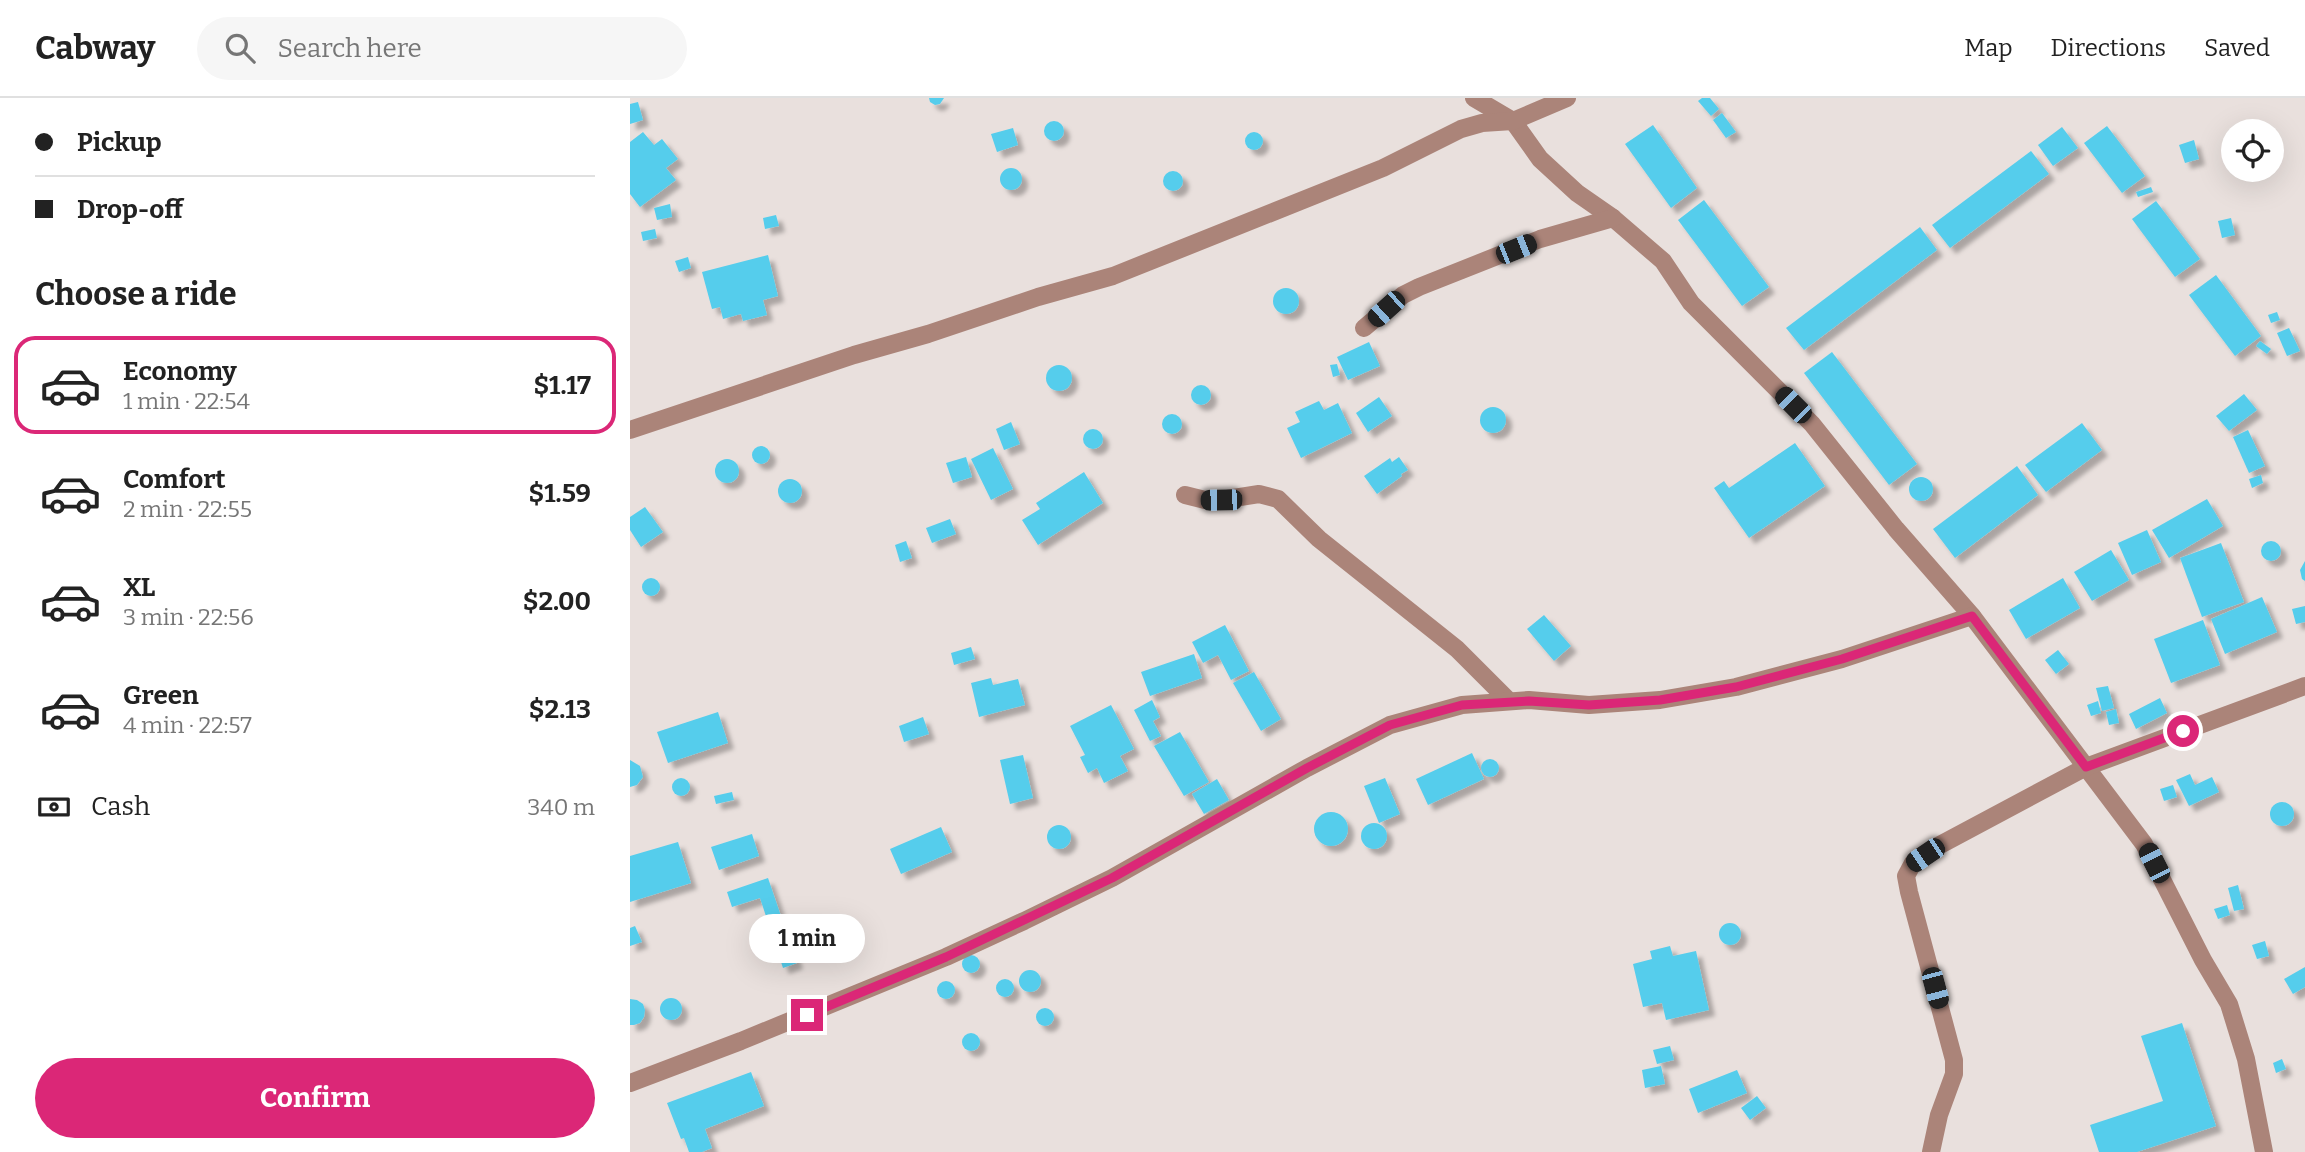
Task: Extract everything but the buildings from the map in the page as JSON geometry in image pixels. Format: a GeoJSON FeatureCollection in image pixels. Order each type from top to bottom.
{"type":"FeatureCollection","features":[{"type":"Feature","properties":{"kind":"street"},"geometry":{"type":"LineString","coordinates":[[1474,98],[1513,121],[1539,159],[1577,193],[1613,218],[1663,261],[1691,303],[1812,424],[1896,529],[1972,616],[2144,844],[2203,960],[2230,1004],[2246,1059],[2264,1152]]}},
{"type":"Feature","properties":{"kind":"street"},"geometry":{"type":"LineString","coordinates":[[630,430],[854,355],[1113,276],[1383,168],[1461,129],[1482,123],[1513,121],[1567,98]]}},
{"type":"Feature","properties":{"kind":"street"},"geometry":{"type":"LineString","coordinates":[[1364,328],[1403,295],[1419,287],[1540,239],[1613,218]]}},
{"type":"Feature","properties":{"kind":"street"},"geometry":{"type":"LineString","coordinates":[[1185,495],[1205,500],[1221,500],[1259,494],[1278,499],[1319,539],[1457,649],[1509,701]]}},
{"type":"Feature","properties":{"kind":"street"},"geometry":{"type":"LineString","coordinates":[[630,1083],[933,963],[1024,921],[1112,878],[1307,768],[1390,725],[1462,705],[1529,701],[1589,705],[1660,700],[1736,687],[1842,659],[1972,616]]}},
{"type":"Feature","properties":{"kind":"street"},"geometry":{"type":"LineString","coordinates":[[1931,1152],[1939,1115],[1954,1074],[1954,1060],[1909,892],[1906,876],[1913,863],[1938,846],[2086,767],[2305,686]]}},
{"type":"Feature","properties":{"kind":"route"},"geometry":{"type":"LineString","coordinates":[[807,1015],[946,957],[1112,878],[1307,768],[1390,725],[1462,705],[1529,701],[1589,705],[1660,700],[1736,687],[1842,659],[1972,616],[2086,767],[2183,731]]}}]}
